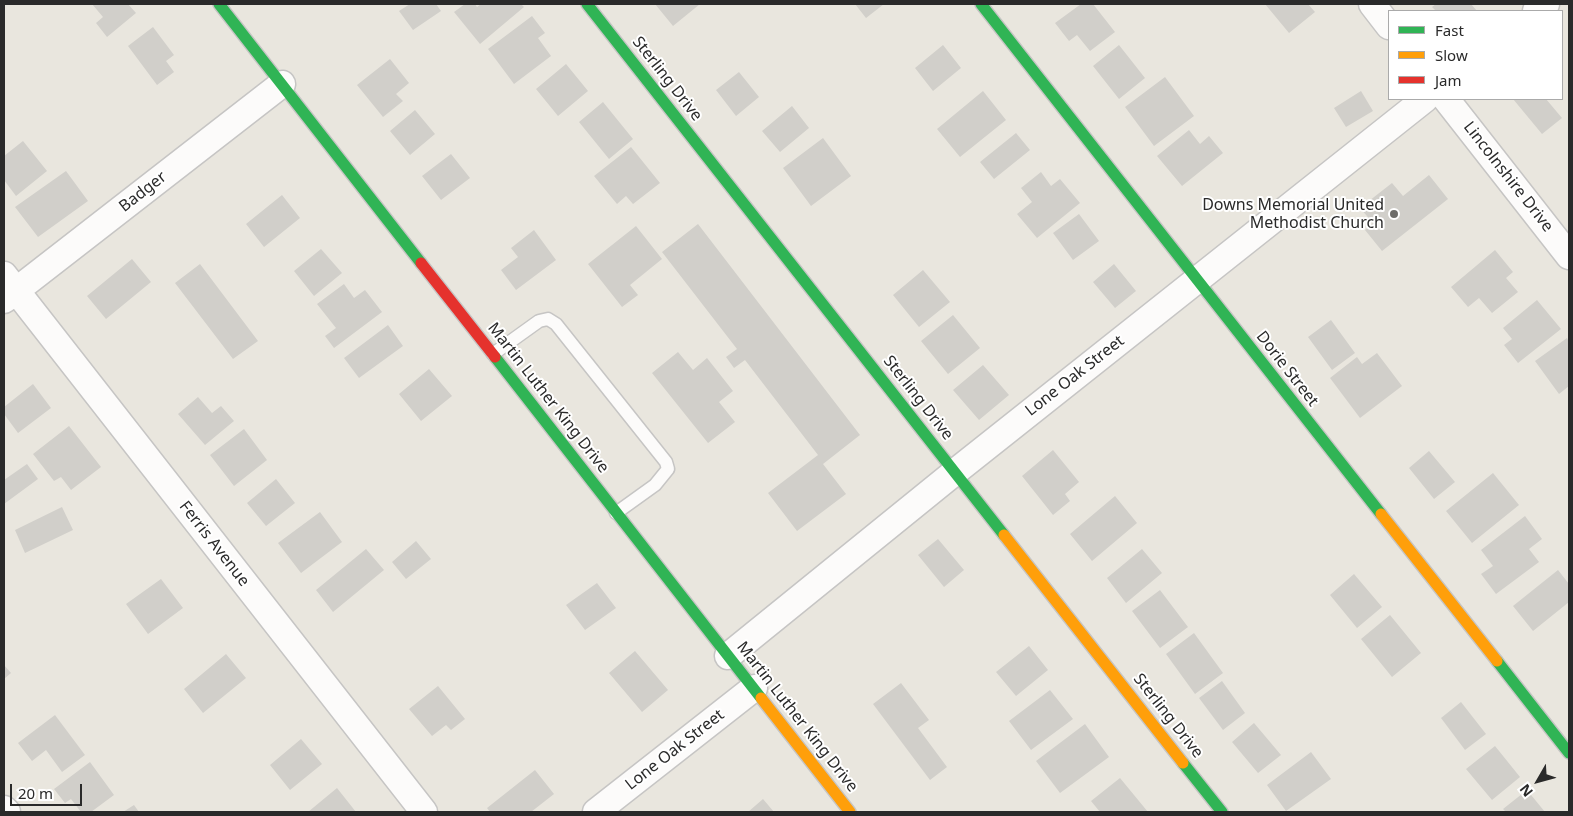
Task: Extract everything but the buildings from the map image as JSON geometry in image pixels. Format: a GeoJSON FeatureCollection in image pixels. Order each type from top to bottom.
{"type":"FeatureCollection","features":[{"type":"Feature","properties":{"kind":"street","name":"Martin Luther King Drive"},"geometry":{"type":"LineString","coordinates":[[219,4],[850,812]]}},
{"type":"Feature","properties":{"kind":"street","name":"Sterling Drive"},"geometry":{"type":"LineString","coordinates":[[587,4],[1222,812]]}},
{"type":"Feature","properties":{"kind":"street","name":"Dorie Street"},"geometry":{"type":"LineString","coordinates":[[981,4],[1569,753]]}},
{"type":"Feature","properties":{"kind":"street"},"geometry":{"type":"LineString","coordinates":[[1372,4],[1388,25]]}},
{"type":"Feature","properties":{"kind":"street","name":"Badger"},"geometry":{"type":"LineString","coordinates":[[8,288],[282,84]]}},
{"type":"Feature","properties":{"kind":"street","name":"Lone Oak Street"},"geometry":{"type":"LineString","coordinates":[[728,656],[955,472],[1423,100]]}},
{"type":"Feature","properties":{"kind":"street","name":"Lincolnshire Drive"},"geometry":{"type":"LineString","coordinates":[[1447,100],[1569,256]]}},
{"type":"Feature","properties":{"kind":"street","name":"Ferris Avenue"},"geometry":{"type":"LineString","coordinates":[[8,288],[424,812]]}},
{"type":"Feature","properties":{"kind":"street","name":"Lone Oak Street"},"geometry":{"type":"LineString","coordinates":[[596,812],[754,688]]}},
{"type":"Feature","properties":{"kind":"street"},"geometry":{"type":"LineString","coordinates":[[4,808],[7,812]]}},
{"type":"Feature","properties":{"kind":"lane"},"geometry":{"type":"LineString","coordinates":[[493,354],[538,321],[548,319],[556,324],[666,462],[668,469],[656,485],[616,513]]}},
{"type":"Feature","properties":{"kind":"traffic: fast"},"geometry":{"type":"LineString","coordinates":[[219,4],[421,263]]}},
{"type":"Feature","properties":{"kind":"traffic: fast"},"geometry":{"type":"LineString","coordinates":[[587,4],[1004,535]]}},
{"type":"Feature","properties":{"kind":"traffic: fast"},"geometry":{"type":"LineString","coordinates":[[981,4],[1381,514]]}},
{"type":"Feature","properties":{"kind":"traffic: fast"},"geometry":{"type":"LineString","coordinates":[[495,357],[761,698]]}},
{"type":"Feature","properties":{"kind":"traffic: fast"},"geometry":{"type":"LineString","coordinates":[[1497,661],[1569,753]]}},
{"type":"Feature","properties":{"kind":"traffic: fast"},"geometry":{"type":"LineString","coordinates":[[1183,763],[1222,812]]}},
{"type":"Feature","properties":{"kind":"traffic: slow"},"geometry":{"type":"LineString","coordinates":[[1381,514],[1497,661]]}},
{"type":"Feature","properties":{"kind":"traffic: slow"},"geometry":{"type":"LineString","coordinates":[[1004,535],[1183,763]]}},
{"type":"Feature","properties":{"kind":"traffic: slow"},"geometry":{"type":"LineString","coordinates":[[761,698],[850,812]]}},
{"type":"Feature","properties":{"kind":"traffic: jam"},"geometry":{"type":"LineString","coordinates":[[421,263],[495,357]]}},
{"type":"Feature","properties":{"kind":"place","name":"Downs Memorial United Methodist Church"},"geometry":{"type":"Point","coordinates":[1394,214]}}]}
